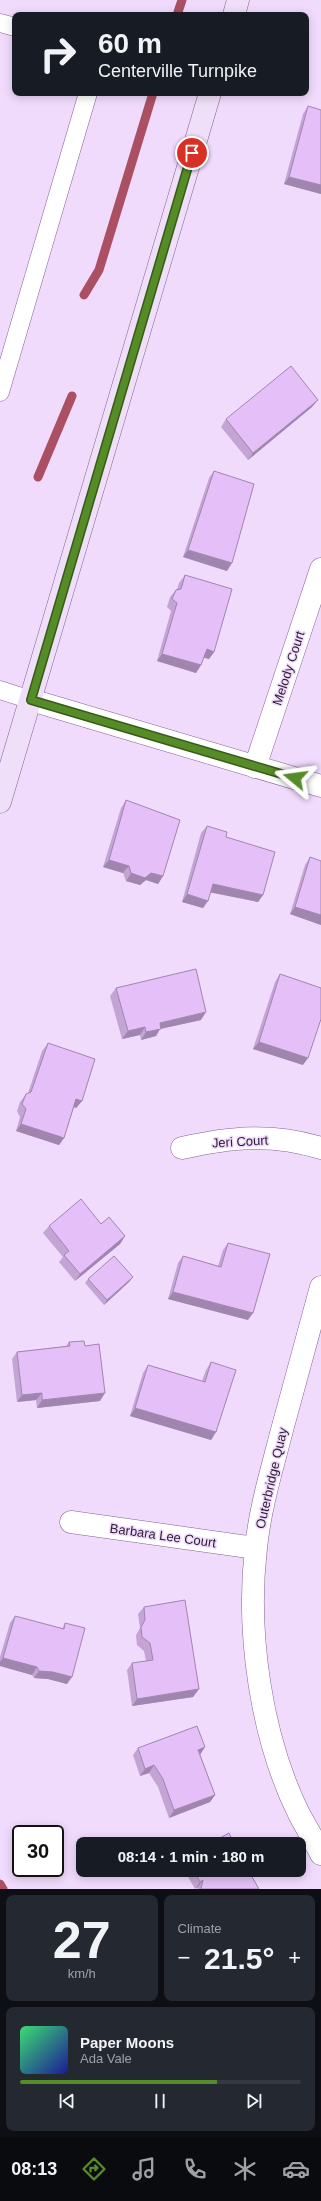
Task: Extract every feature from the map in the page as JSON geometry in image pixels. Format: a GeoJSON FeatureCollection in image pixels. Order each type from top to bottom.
{"type":"FeatureCollection","features":[{"type":"Feature","properties":{"kind":"main road"},"geometry":{"type":"LineString","coordinates":[[235,12],[238,0]]}},
{"type":"Feature","properties":{"kind":"main road"},"geometry":{"type":"LineString","coordinates":[[0,802],[209,96]]}},
{"type":"Feature","properties":{"kind":"street","name":"Melody Court"},"geometry":{"type":"LineString","coordinates":[[255,767],[321,569]]}},
{"type":"Feature","properties":{"kind":"street"},"geometry":{"type":"LineString","coordinates":[[31,700],[321,786]]}},
{"type":"Feature","properties":{"kind":"street","name":"Jeri Court"},"geometry":{"type":"LineString","coordinates":[[182,1148],[223,1139],[264,1138],[306,1144],[321,1148]]}},
{"type":"Feature","properties":{"kind":"street","name":"Outerbridge Quay"},"geometry":{"type":"LineString","coordinates":[[321,1287],[264,1499],[256,1548],[253,1594],[255,1653],[262,1700],[277,1757],[296,1806],[321,1854]]}},
{"type":"Feature","properties":{"kind":"street","name":"Barbara Lee Court"},"geometry":{"type":"LineString","coordinates":[[71,1522],[256,1548]]}},
{"type":"Feature","properties":{"kind":"lane"},"geometry":{"type":"LineString","coordinates":[[0,23],[12,26]]}},
{"type":"Feature","properties":{"kind":"lane"},"geometry":{"type":"LineString","coordinates":[[0,392],[87,96]]}},
{"type":"Feature","properties":{"kind":"lane"},"geometry":{"type":"LineString","coordinates":[[0,690],[31,700]]}},
{"type":"Feature","properties":{"kind":"building"},"geometry":{"type":"Polygon","coordinates":[[[308,106],[321,110],[321,185],[289,177],[308,106]]]}},
{"type":"Feature","properties":{"kind":"building"},"geometry":{"type":"Polygon","coordinates":[[[291,366],[318,400],[253,453],[226,419],[291,366]]]}},
{"type":"Feature","properties":{"kind":"building"},"geometry":{"type":"Polygon","coordinates":[[[214,471],[254,484],[232,563],[188,550],[214,471]]]}},
{"type":"Feature","properties":{"kind":"building"},"geometry":{"type":"Polygon","coordinates":[[[185,575],[232,589],[214,652],[207,649],[201,665],[162,654],[177,603],[172,599],[176,590],[181,589],[185,575]]]}},
{"type":"Feature","properties":{"kind":"building"},"geometry":{"type":"Polygon","coordinates":[[[126,800],[180,820],[163,876],[151,873],[145,878],[131,873],[129,866],[109,860],[126,800]]]}},
{"type":"Feature","properties":{"kind":"building"},"geometry":{"type":"Polygon","coordinates":[[[207,826],[227,832],[226,837],[275,852],[263,895],[213,884],[208,901],[187,894],[207,826]]]}},
{"type":"Feature","properties":{"kind":"building"},"geometry":{"type":"Polygon","coordinates":[[[310,857],[321,861],[321,915],[295,907],[310,857]]]}},
{"type":"Feature","properties":{"kind":"building"},"geometry":{"type":"Polygon","coordinates":[[[196,969],[206,1012],[160,1023],[161,1029],[146,1032],[145,1027],[128,1031],[116,988],[196,969]]]}},
{"type":"Feature","properties":{"kind":"building"},"geometry":{"type":"Polygon","coordinates":[[[280,974],[321,988],[321,1019],[308,1058],[259,1042],[280,974]]]}},
{"type":"Feature","properties":{"kind":"building"},"geometry":{"type":"Polygon","coordinates":[[[48,1043],[95,1059],[82,1101],[76,1099],[64,1138],[21,1124],[26,1109],[22,1104],[26,1094],[31,1092],[48,1043]]]}},
{"type":"Feature","properties":{"kind":"building"},"geometry":{"type":"Polygon","coordinates":[[[81,1199],[101,1224],[109,1217],[125,1236],[80,1274],[64,1255],[69,1251],[49,1226],[81,1199]]]}},
{"type":"Feature","properties":{"kind":"building"},"geometry":{"type":"Polygon","coordinates":[[[228,1243],[270,1254],[253,1313],[173,1292],[183,1256],[221,1267],[228,1243]]]}},
{"type":"Feature","properties":{"kind":"building"},"geometry":{"type":"Polygon","coordinates":[[[114,1256],[133,1277],[107,1300],[88,1279],[114,1256]]]}},
{"type":"Feature","properties":{"kind":"building"},"geometry":{"type":"Polygon","coordinates":[[[84,1341],[85,1346],[99,1344],[105,1393],[42,1400],[42,1393],[22,1395],[17,1352],[70,1346],[69,1342],[84,1341]]]}},
{"type":"Feature","properties":{"kind":"building"},"geometry":{"type":"Polygon","coordinates":[[[211,1362],[236,1370],[216,1432],[135,1408],[148,1365],[205,1382],[211,1362]]]}},
{"type":"Feature","properties":{"kind":"building"},"geometry":{"type":"Polygon","coordinates":[[[185,1600],[199,1689],[137,1699],[132,1663],[153,1660],[150,1643],[142,1637],[141,1627],[145,1620],[144,1607],[185,1600]]]}},
{"type":"Feature","properties":{"kind":"building"},"geometry":{"type":"Polygon","coordinates":[[[15,1616],[64,1629],[65,1623],[85,1628],[72,1677],[53,1672],[39,1671],[37,1667],[3,1658],[15,1616]]]}},
{"type":"Feature","properties":{"kind":"building"},"geometry":{"type":"Polygon","coordinates":[[[197,1726],[205,1747],[198,1750],[215,1795],[174,1810],[163,1779],[154,1765],[145,1769],[138,1748],[197,1726]]]}},
{"type":"Feature","properties":{"kind":"building"},"geometry":{"type":"Polygon","coordinates":[[[229,1833],[231,1837],[222,1837],[229,1833]]]}},
{"type":"Feature","properties":{"kind":"building"},"geometry":{"type":"Polygon","coordinates":[[[198,1877],[252,1877],[259,1889],[201,1889],[203,1880],[200,1882],[198,1877]]]}},
{"type":"Feature","properties":{"kind":"waterway"},"geometry":{"type":"LineString","coordinates":[[178,12],[182,0]]}},
{"type":"Feature","properties":{"kind":"waterway"},"geometry":{"type":"LineString","coordinates":[[84,295],[99,270],[152,96]]}},
{"type":"Feature","properties":{"kind":"waterway"},"geometry":{"type":"LineString","coordinates":[[38,477],[72,396]]}},
{"type":"Feature","properties":{"kind":"waterway"},"geometry":{"type":"LineString","coordinates":[[0,1884],[3,1889]]}},
{"type":"Feature","properties":{"kind":"route"},"geometry":{"type":"LineString","coordinates":[[192,153],[94,480],[31,700],[295,778]]}}]}
